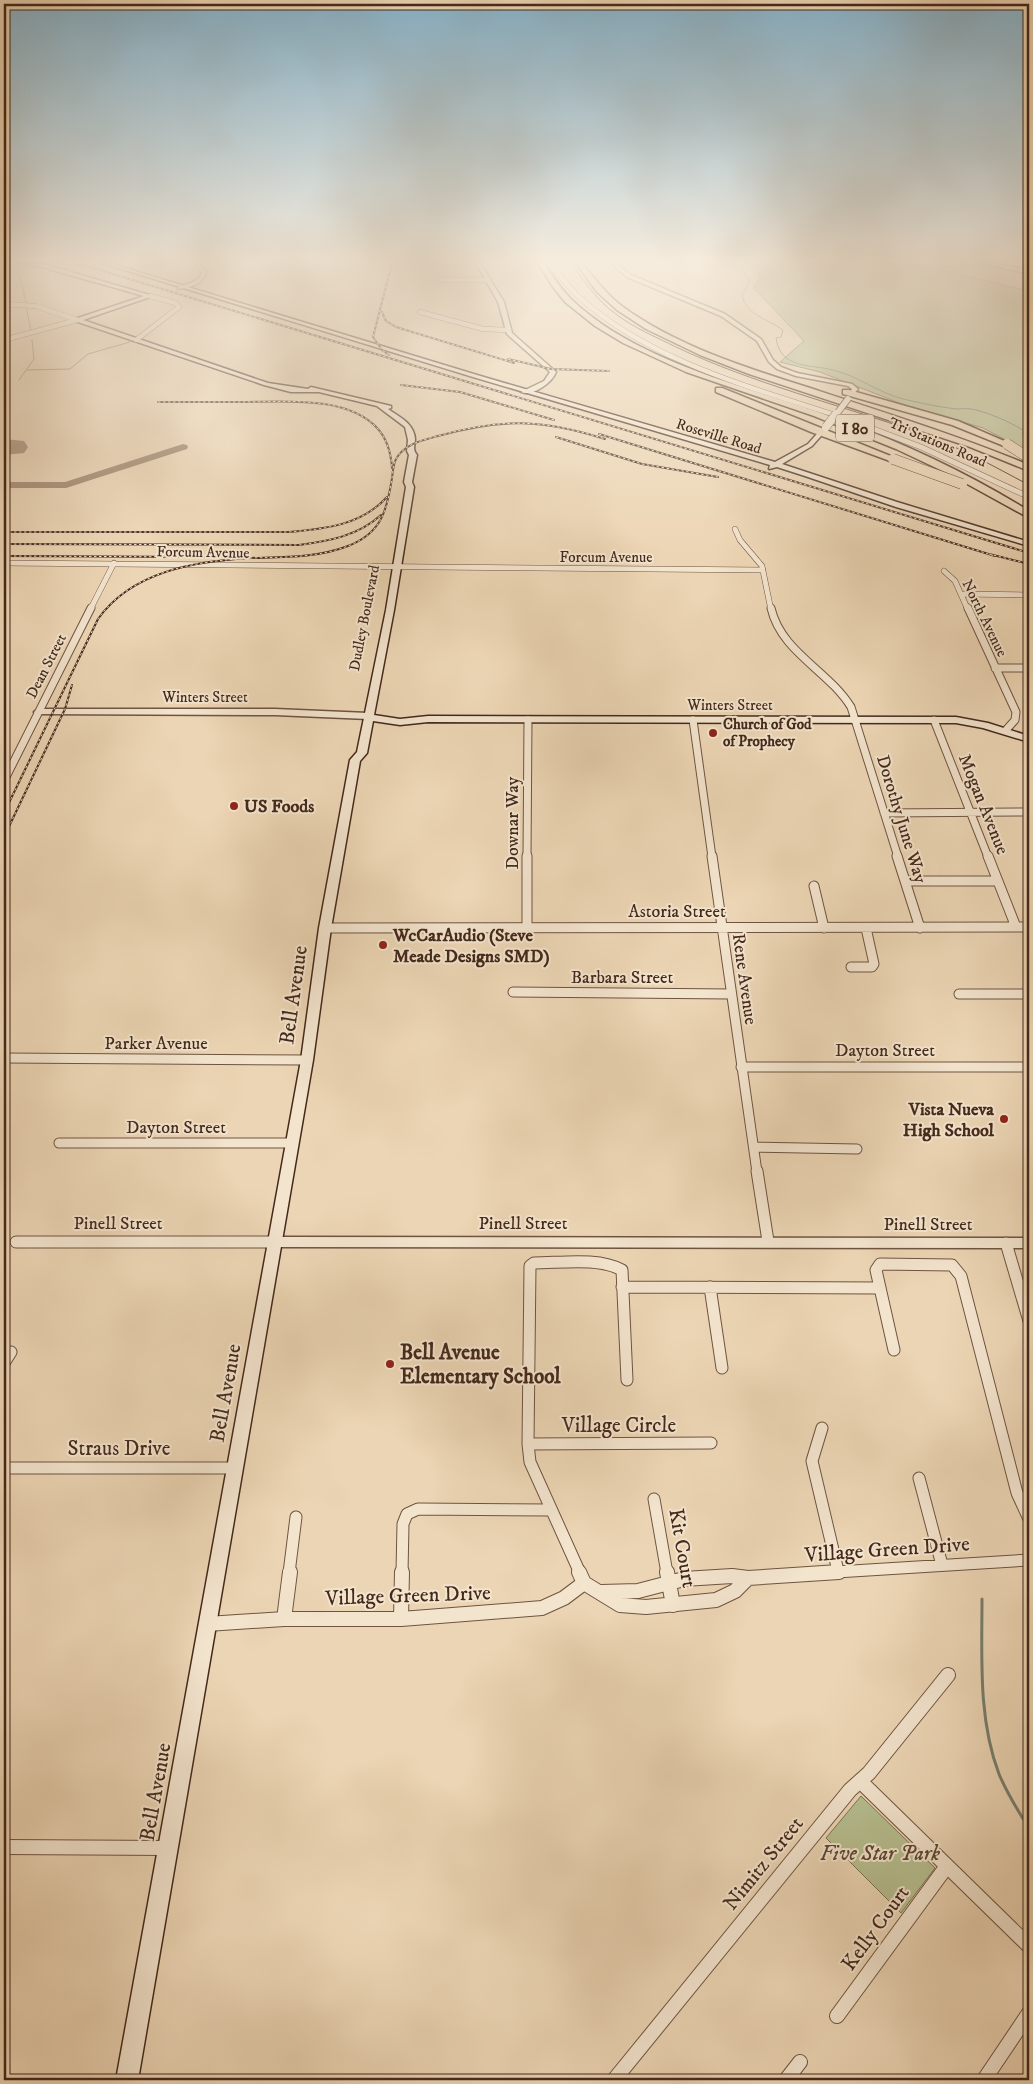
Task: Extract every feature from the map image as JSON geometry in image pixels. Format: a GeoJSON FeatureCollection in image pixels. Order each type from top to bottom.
{"type":"FeatureCollection","features":[{"type":"Feature","properties":{"kind":"highway"},"geometry":{"type":"LineString","coordinates":[[658,360],[739,399],[824,430],[893,459],[981,492],[1029,519]]}},
{"type":"Feature","properties":{"kind":"highway","name":"I 80"},"geometry":{"type":"LineString","coordinates":[[671,360],[710,377],[870,434],[941,466],[1029,515]]}},
{"type":"Feature","properties":{"kind":"highway","name":"I 80"},"geometry":{"type":"LineString","coordinates":[[720,360],[973,445],[1029,468]]}},
{"type":"Feature","properties":{"kind":"highway"},"geometry":{"type":"LineString","coordinates":[[731,360],[850,396],[955,423],[1007,444],[1029,458]]}},
{"type":"Feature","properties":{"kind":"highway"},"geometry":{"type":"LineString","coordinates":[[675,369],[849,431],[998,506]]}},
{"type":"Feature","properties":{"kind":"highway"},"geometry":{"type":"LineString","coordinates":[[863,409],[972,439],[1029,458]]}},
{"type":"Feature","properties":{"kind":"main road","name":"Dudley Boulevard"},"geometry":{"type":"LineString","coordinates":[[196,360],[258,383],[281,388],[317,391],[388,406],[399,413],[415,428],[418,442],[417,451],[413,455],[408,482],[404,487],[396,566],[367,716]]}},
{"type":"Feature","properties":{"kind":"main road","name":"Roseville Road"},"geometry":{"type":"LineString","coordinates":[[424,360],[1029,544]]}},
{"type":"Feature","properties":{"kind":"main road"},"geometry":{"type":"LineString","coordinates":[[774,465],[810,445],[850,396]]}},
{"type":"Feature","properties":{"kind":"main road","name":"Winters Street"},"geometry":{"type":"LineString","coordinates":[[367,716],[378,720],[418,721],[428,719],[934,720],[976,723],[1006,730],[1029,739]]}},
{"type":"Feature","properties":{"kind":"main road","name":"Bell Avenue"},"geometry":{"type":"LineString","coordinates":[[127,2080],[307,1060],[325,928],[355,760],[362,753],[367,716]]}},
{"type":"Feature","properties":{"kind":"street"},"geometry":{"type":"LineString","coordinates":[[527,391],[548,382],[552,377],[553,372],[541,360]]}},
{"type":"Feature","properties":{"kind":"street","name":"Tri Stations Road"},"geometry":{"type":"LineString","coordinates":[[684,360],[916,444],[1029,497]]}},
{"type":"Feature","properties":{"kind":"street"},"geometry":{"type":"LineString","coordinates":[[770,360],[779,368],[796,374],[850,385],[855,389],[850,396]]}},
{"type":"Feature","properties":{"kind":"street"},"geometry":{"type":"LineString","coordinates":[[735,529],[743,543],[756,556],[763,570],[779,632],[836,684],[845,695],[855,720]]}},
{"type":"Feature","properties":{"kind":"street","name":"Forcum Avenue"},"geometry":{"type":"LineString","coordinates":[[4,563],[763,570]]}},
{"type":"Feature","properties":{"kind":"street","name":"Dean Street"},"geometry":{"type":"LineString","coordinates":[[4,782],[114,563]]}},
{"type":"Feature","properties":{"kind":"street","name":"North Avenue"},"geometry":{"type":"LineString","coordinates":[[944,571],[955,581],[1016,714],[1015,720],[1006,730]]}},
{"type":"Feature","properties":{"kind":"street"},"geometry":{"type":"LineString","coordinates":[[961,594],[1029,594]]}},
{"type":"Feature","properties":{"kind":"street"},"geometry":{"type":"LineString","coordinates":[[995,668],[1029,668]]}},
{"type":"Feature","properties":{"kind":"street","name":"Winters Street"},"geometry":{"type":"LineString","coordinates":[[38,712],[275,712],[367,716]]}},
{"type":"Feature","properties":{"kind":"street","name":"Downar Way"},"geometry":{"type":"LineString","coordinates":[[526,927],[528,720]]}},
{"type":"Feature","properties":{"kind":"street","name":"Rene Avenue"},"geometry":{"type":"LineString","coordinates":[[693,720],[741,1067],[768,1241]]}},
{"type":"Feature","properties":{"kind":"street","name":"Dorothy June Way"},"geometry":{"type":"LineString","coordinates":[[855,720],[920,928]]}},
{"type":"Feature","properties":{"kind":"street","name":"Mogan Avenue"},"geometry":{"type":"LineString","coordinates":[[934,720],[1016,927]]}},
{"type":"Feature","properties":{"kind":"street"},"geometry":{"type":"LineString","coordinates":[[884,813],[1029,812]]}},
{"type":"Feature","properties":{"kind":"street"},"geometry":{"type":"LineString","coordinates":[[906,881],[998,881]]}},
{"type":"Feature","properties":{"kind":"street"},"geometry":{"type":"LineString","coordinates":[[814,886],[824,928]]}},
{"type":"Feature","properties":{"kind":"street","name":"Astoria Street"},"geometry":{"type":"LineString","coordinates":[[325,928],[1029,927]]}},
{"type":"Feature","properties":{"kind":"street"},"geometry":{"type":"LineString","coordinates":[[851,967],[872,967],[874,964],[866,928]]}},
{"type":"Feature","properties":{"kind":"street","name":"Barbara Street"},"geometry":{"type":"LineString","coordinates":[[512,992],[731,994]]}},
{"type":"Feature","properties":{"kind":"street"},"geometry":{"type":"LineString","coordinates":[[959,994],[1029,994]]}},
{"type":"Feature","properties":{"kind":"street","name":"Parker Avenue"},"geometry":{"type":"LineString","coordinates":[[4,1058],[307,1060]]}},
{"type":"Feature","properties":{"kind":"street","name":"Dayton Street"},"geometry":{"type":"LineString","coordinates":[[741,1067],[1029,1067]]}},
{"type":"Feature","properties":{"kind":"street","name":"Dayton Street"},"geometry":{"type":"LineString","coordinates":[[60,1143],[292,1143]]}},
{"type":"Feature","properties":{"kind":"street"},"geometry":{"type":"LineString","coordinates":[[754,1146],[857,1148]]}},
{"type":"Feature","properties":{"kind":"street","name":"Pinell Street"},"geometry":{"type":"LineString","coordinates":[[16,1242],[768,1241],[1029,1243]]}},
{"type":"Feature","properties":{"kind":"street"},"geometry":{"type":"LineString","coordinates":[[1006,1243],[1029,1321]]}},
{"type":"Feature","properties":{"kind":"street"},"geometry":{"type":"LineString","coordinates":[[584,1583],[530,1462],[528,1444],[530,1266],[534,1263],[599,1264],[618,1266],[622,1270],[626,1380]]}},
{"type":"Feature","properties":{"kind":"street"},"geometry":{"type":"LineString","coordinates":[[894,1350],[876,1270],[880,1264],[952,1265],[961,1276],[1014,1484],[1029,1519]]}},
{"type":"Feature","properties":{"kind":"street"},"geometry":{"type":"LineString","coordinates":[[622,1287],[879,1288]]}},
{"type":"Feature","properties":{"kind":"street"},"geometry":{"type":"LineString","coordinates":[[710,1288],[722,1368]]}},
{"type":"Feature","properties":{"kind":"street"},"geometry":{"type":"LineString","coordinates":[[4,1363],[11,1352]]}},
{"type":"Feature","properties":{"kind":"street"},"geometry":{"type":"LineString","coordinates":[[822,1428],[812,1461],[838,1571]]}},
{"type":"Feature","properties":{"kind":"street","name":"Village Circle"},"geometry":{"type":"LineString","coordinates":[[528,1444],[711,1443]]}},
{"type":"Feature","properties":{"kind":"street","name":"Straus Drive"},"geometry":{"type":"LineString","coordinates":[[4,1468],[234,1468]]}},
{"type":"Feature","properties":{"kind":"street"},"geometry":{"type":"LineString","coordinates":[[919,1478],[942,1565]]}},
{"type":"Feature","properties":{"kind":"street","name":"Kit Court"},"geometry":{"type":"LineString","coordinates":[[654,1498],[673,1605]]}},
{"type":"Feature","properties":{"kind":"street"},"geometry":{"type":"LineString","coordinates":[[401,1619],[403,1524],[406,1514],[418,1509],[550,1510]]}},
{"type":"Feature","properties":{"kind":"street"},"geometry":{"type":"LineString","coordinates":[[284,1619],[296,1517]]}},
{"type":"Feature","properties":{"kind":"street","name":"Village Green Drive"},"geometry":{"type":"LineString","coordinates":[[601,1592],[638,1591],[684,1579],[748,1578],[1029,1560]]}},
{"type":"Feature","properties":{"kind":"street","name":"Village Green Drive"},"geometry":{"type":"LineString","coordinates":[[207,1624],[284,1619],[401,1619],[542,1608],[564,1598],[584,1583],[620,1605],[646,1607],[673,1605],[716,1600],[735,1591],[748,1578]]}},
{"type":"Feature","properties":{"kind":"street","name":"Nimitz Street"},"geometry":{"type":"LineString","coordinates":[[614,2080],[850,1790],[860,1781],[948,1675]]}},
{"type":"Feature","properties":{"kind":"street"},"geometry":{"type":"LineString","coordinates":[[860,1781],[1029,1946]]}},
{"type":"Feature","properties":{"kind":"street"},"geometry":{"type":"LineString","coordinates":[[4,1847],[168,1848]]}},
{"type":"Feature","properties":{"kind":"street","name":"Kelly Court"},"geometry":{"type":"LineString","coordinates":[[837,2016],[947,1866]]}},
{"type":"Feature","properties":{"kind":"street"},"geometry":{"type":"LineString","coordinates":[[984,2080],[1029,2013]]}},
{"type":"Feature","properties":{"kind":"street"},"geometry":{"type":"LineString","coordinates":[[786,2080],[800,2062]]}},
{"type":"Feature","properties":{"kind":"green space"},"geometry":{"type":"Polygon","coordinates":[[[782,360],[1029,360],[1029,452],[983,428],[902,404],[820,372],[780,362],[782,360]]]}},
{"type":"Feature","properties":{"kind":"green space","name":"Five Star Park"},"geometry":{"type":"Polygon","coordinates":[[[861,1796],[935,1868],[901,1913],[826,1838],[861,1796]]]}},
{"type":"Feature","properties":{"kind":"waterway"},"geometry":{"type":"LineString","coordinates":[[19,380],[33,360]]}},
{"type":"Feature","properties":{"kind":"waterway"},"geometry":{"type":"LineString","coordinates":[[27,370],[70,369],[80,360]]}},
{"type":"Feature","properties":{"kind":"waterway"},"geometry":{"type":"LineString","coordinates":[[791,360],[842,373],[885,393],[903,399],[943,407],[984,412],[1019,428],[1024,431],[1022,434],[1029,438]]}},
{"type":"Feature","properties":{"kind":"waterway"},"geometry":{"type":"LineString","coordinates":[[982,1599],[982,1665],[987,1732],[999,1774],[1029,1828]]}},
{"type":"Feature","properties":{"kind":"taxiway"},"geometry":{"type":"LineString","coordinates":[[4,485],[66,485],[183,447]]}},
{"type":"Feature","properties":{"kind":"runway"},"geometry":{"type":"LineString","coordinates":[[4,447],[14,447]]}},
{"type":"Feature","properties":{"kind":"tram line"},"geometry":{"type":"LineString","coordinates":[[707,360],[766,383],[933,438],[1029,485]]}},
{"type":"Feature","properties":{"kind":"railway"},"geometry":{"type":"LineString","coordinates":[[396,360],[1029,553]]}},
{"type":"Feature","properties":{"kind":"railway"},"geometry":{"type":"LineString","coordinates":[[505,360],[514,363]]}},
{"type":"Feature","properties":{"kind":"railway"},"geometry":{"type":"LineString","coordinates":[[513,360],[551,369],[609,371]]}},
{"type":"Feature","properties":{"kind":"railway"},"geometry":{"type":"LineString","coordinates":[[401,385],[460,392],[554,420]]}},
{"type":"Feature","properties":{"kind":"railway"},"geometry":{"type":"LineString","coordinates":[[158,402],[295,402],[314,403],[350,410],[365,418],[384,437],[391,457],[392,468]]}},
{"type":"Feature","properties":{"kind":"railway"},"geometry":{"type":"LineString","coordinates":[[4,813],[98,619],[112,603],[129,590],[147,579],[187,566],[251,558],[312,555],[336,550],[359,541],[369,534],[381,519],[388,500],[394,466],[399,454],[414,443],[426,439],[482,426],[522,423],[582,432],[605,439]]}},
{"type":"Feature","properties":{"kind":"railway"},"geometry":{"type":"LineString","coordinates":[[599,434],[995,556]]}},
{"type":"Feature","properties":{"kind":"railway"},"geometry":{"type":"LineString","coordinates":[[556,437],[642,464],[718,477]]}},
{"type":"Feature","properties":{"kind":"railway"},"geometry":{"type":"LineString","coordinates":[[4,532],[303,531],[329,527],[354,520],[366,514],[387,497]]}},
{"type":"Feature","properties":{"kind":"railway"},"geometry":{"type":"LineString","coordinates":[[4,544],[299,545],[321,542],[353,533],[381,515]]}},
{"type":"Feature","properties":{"kind":"railway"},"geometry":{"type":"LineString","coordinates":[[989,554],[1029,564]]}},
{"type":"Feature","properties":{"kind":"railway"},"geometry":{"type":"LineString","coordinates":[[4,556],[204,557]]}},
{"type":"Feature","properties":{"kind":"railway"},"geometry":{"type":"LineString","coordinates":[[4,837],[65,709],[72,685]]}},
{"type":"Feature","properties":{"kind":"place","name":"Church of God of Prophecy"},"geometry":{"type":"Point","coordinates":[713,733]}},
{"type":"Feature","properties":{"kind":"place","name":"US Foods"},"geometry":{"type":"Point","coordinates":[234,806]}},
{"type":"Feature","properties":{"kind":"place","name":"WcCarAudio (Steve Meade Designs SMD)"},"geometry":{"type":"Point","coordinates":[383,945]}},
{"type":"Feature","properties":{"kind":"place","name":"Vista Nueva High School"},"geometry":{"type":"Point","coordinates":[1004,1119]}},
{"type":"Feature","properties":{"kind":"place","name":"Bell Avenue Elementary School"},"geometry":{"type":"Point","coordinates":[390,1364]}}]}
